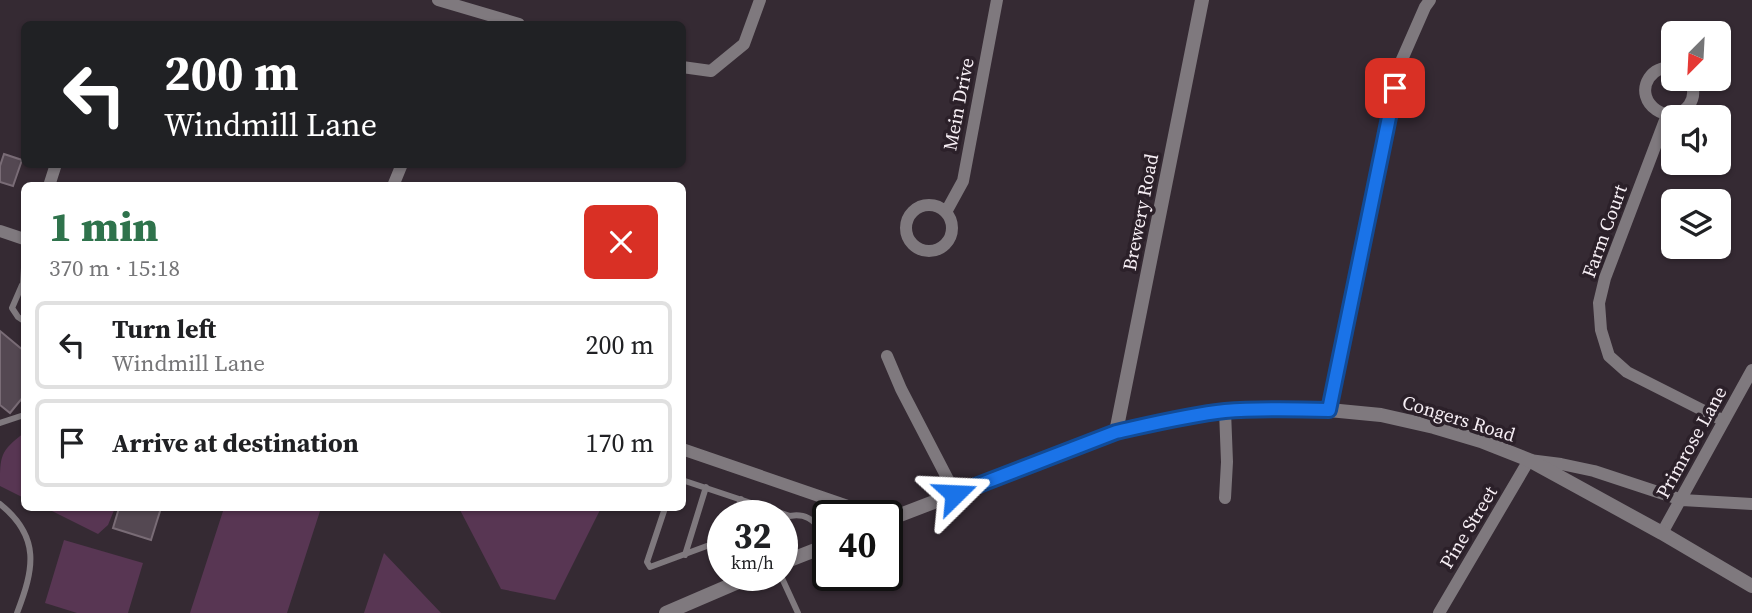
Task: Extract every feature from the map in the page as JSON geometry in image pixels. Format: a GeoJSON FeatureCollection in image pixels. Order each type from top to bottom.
{"type":"FeatureCollection","features":[{"type":"Feature","properties":{"kind":"street"},"geometry":{"type":"LineString","coordinates":[[438,0],[467,14],[503,21]]}},
{"type":"Feature","properties":{"kind":"street"},"geometry":{"type":"LineString","coordinates":[[686,68],[711,71],[744,44],[760,0]]}},
{"type":"Feature","properties":{"kind":"street","name":"Mein Drive"},"geometry":{"type":"LineString","coordinates":[[946,212],[963,181],[997,0]]}},
{"type":"Feature","properties":{"kind":"street","name":"Brewery Road"},"geometry":{"type":"LineString","coordinates":[[1116,432],[1202,0]]}},
{"type":"Feature","properties":{"kind":"street"},"geometry":{"type":"LineString","coordinates":[[1329,410],[1400,64],[1430,0]]}},
{"type":"Feature","properties":{"kind":"street"},"geometry":{"type":"LineString","coordinates":[[1661,68],[1651,75],[1645,91],[1650,105],[1661,113]]}},
{"type":"Feature","properties":{"kind":"street","name":"Farm Court"},"geometry":{"type":"LineString","coordinates":[[1661,131],[1605,278],[1600,303],[1601,330],[1609,356],[1628,372],[1724,421]]}},
{"type":"Feature","properties":{"kind":"street"},"geometry":{"type":"LineString","coordinates":[[0,231],[21,238]]}},
{"type":"Feature","properties":{"kind":"street"},"geometry":{"type":"LineString","coordinates":[[887,356],[955,494]]}},
{"type":"Feature","properties":{"kind":"street","name":"Primrose Lane"},"geometry":{"type":"LineString","coordinates":[[1662,533],[1752,370]]}},
{"type":"Feature","properties":{"kind":"street","name":"Congers Road"},"geometry":{"type":"LineString","coordinates":[[903,514],[1116,432],[1225,411],[1279,408],[1329,410],[1381,415],[1434,427],[1529,460],[1752,586]]}},
{"type":"Feature","properties":{"kind":"street"},"geometry":{"type":"LineString","coordinates":[[1225,411],[1225,498]]}},
{"type":"Feature","properties":{"kind":"street"},"geometry":{"type":"LineString","coordinates":[[686,451],[830,500]]}},
{"type":"Feature","properties":{"kind":"street"},"geometry":{"type":"LineString","coordinates":[[1529,460],[1594,471],[1682,499],[1752,504]]}},
{"type":"Feature","properties":{"kind":"street","name":"Pine Street"},"geometry":{"type":"LineString","coordinates":[[1439,613],[1529,460]]}},
{"type":"Feature","properties":{"kind":"street"},"geometry":{"type":"LineString","coordinates":[[666,613],[717,591]]}},
{"type":"Feature","properties":{"kind":"lane"},"geometry":{"type":"LineString","coordinates":[[21,289],[12,308],[21,319]]}},
{"type":"Feature","properties":{"kind":"lane"},"geometry":{"type":"LineString","coordinates":[[0,423],[21,416]]}},
{"type":"Feature","properties":{"kind":"lane"},"geometry":{"type":"LineString","coordinates":[[686,481],[741,499]]}},
{"type":"Feature","properties":{"kind":"lane"},"geometry":{"type":"LineString","coordinates":[[685,555],[706,487]]}},
{"type":"Feature","properties":{"kind":"lane"},"geometry":{"type":"LineString","coordinates":[[0,504],[13,514],[29,544],[31,568],[18,613]]}},
{"type":"Feature","properties":{"kind":"lane"},"geometry":{"type":"LineString","coordinates":[[664,511],[647,562],[650,567],[707,546]]}},
{"type":"Feature","properties":{"kind":"lane"},"geometry":{"type":"LineString","coordinates":[[787,591],[797,613]]}},
{"type":"Feature","properties":{"kind":"shaded area"},"geometry":{"type":"Polygon","coordinates":[[[21,436],[21,496],[0,486],[3,455],[21,436]]]}},
{"type":"Feature","properties":{"kind":"shaded area"},"geometry":{"type":"Polygon","coordinates":[[[52,511],[114,511],[108,525],[98,534],[52,511]]]}},
{"type":"Feature","properties":{"kind":"shaded area"},"geometry":{"type":"Polygon","coordinates":[[[223,511],[320,511],[287,613],[190,613],[223,511]]]}},
{"type":"Feature","properties":{"kind":"shaded area"},"geometry":{"type":"Polygon","coordinates":[[[461,511],[600,511],[555,600],[501,589],[461,511]]]}},
{"type":"Feature","properties":{"kind":"shaded area"},"geometry":{"type":"Polygon","coordinates":[[[64,540],[143,563],[128,613],[77,613],[45,603],[64,540]]]}},
{"type":"Feature","properties":{"kind":"shaded area"},"geometry":{"type":"Polygon","coordinates":[[[384,553],[441,613],[364,613],[384,553]]]}},
{"type":"Feature","properties":{"kind":"building"},"geometry":{"type":"Polygon","coordinates":[[[4,154],[21,160],[13,186],[0,182],[0,166],[4,154]]]}},
{"type":"Feature","properties":{"kind":"building"},"geometry":{"type":"Polygon","coordinates":[[[0,331],[21,348],[21,400],[10,413],[0,405],[0,331]]]}},
{"type":"Feature","properties":{"kind":"building"},"geometry":{"type":"Polygon","coordinates":[[[118,511],[160,511],[151,540],[113,528],[118,511]]]}},
{"type":"Feature","properties":{"kind":"route"},"geometry":{"type":"LineString","coordinates":[[955,494],[1116,432],[1225,411],[1279,408],[1329,410],[1395,88]]}}]}
